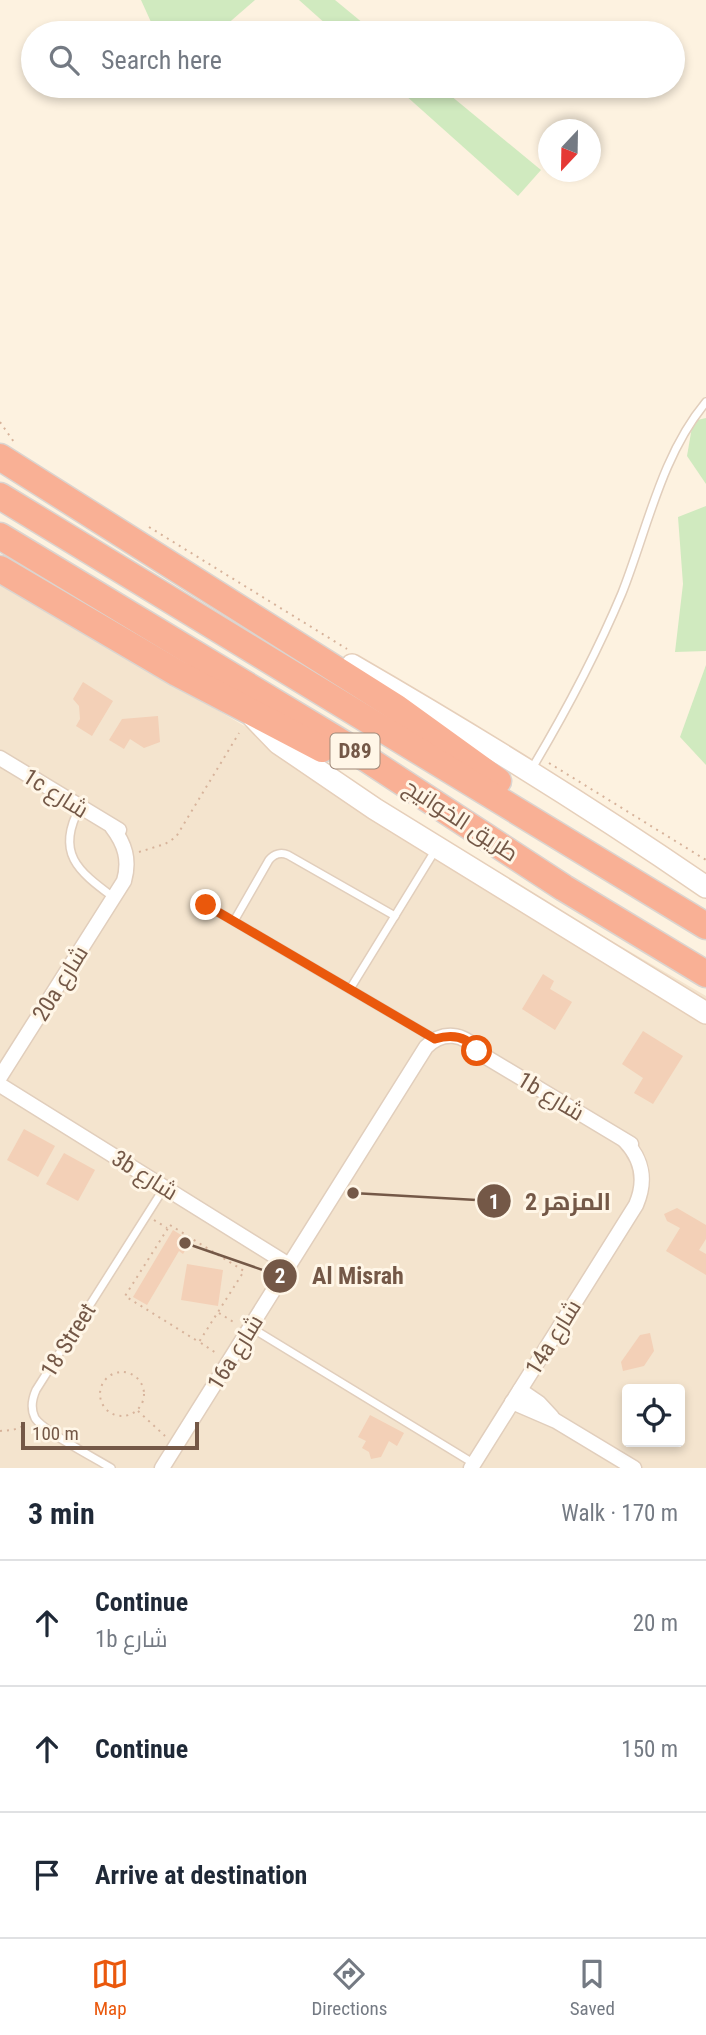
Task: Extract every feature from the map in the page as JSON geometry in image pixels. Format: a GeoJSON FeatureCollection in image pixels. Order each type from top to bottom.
{"type":"FeatureCollection","features":[{"type":"Feature","properties":{"kind":"highway"},"geometry":{"type":"LineString","coordinates":[[9,452],[490,773],[512,795],[522,813]]}},
{"type":"Feature","properties":{"kind":"highway","name":"طريق الخوانيج"},"geometry":{"type":"LineString","coordinates":[[0,496],[706,926]]}},
{"type":"Feature","properties":{"kind":"highway","name":"طريق الخوانيج"},"geometry":{"type":"LineString","coordinates":[[0,537],[344,744],[564,888],[706,974]]}},
{"type":"Feature","properties":{"kind":"highway"},"geometry":{"type":"LineString","coordinates":[[0,569],[119,640],[245,723],[417,791]]}},
{"type":"Feature","properties":{"kind":"street"},"geometry":{"type":"LineString","coordinates":[[233,603],[262,613],[413,701],[535,764],[706,887]]}},
{"type":"Feature","properties":{"kind":"street"},"geometry":{"type":"LineString","coordinates":[[245,723],[259,725],[278,743],[346,790],[706,1013]]}},
{"type":"Feature","properties":{"kind":"street","name":"1c شارع"},"geometry":{"type":"LineString","coordinates":[[0,758],[112,827],[129,840],[130,855]]}},
{"type":"Feature","properties":{"kind":"street","name":"20a شارع"},"geometry":{"type":"LineString","coordinates":[[0,1077],[117,893],[130,855]]}},
{"type":"Feature","properties":{"kind":"street","name":"1b شارع"},"geometry":{"type":"LineString","coordinates":[[443,1039],[477,1051],[625,1141],[646,1167]]}},
{"type":"Feature","properties":{"kind":"street","name":"16a شارع"},"geometry":{"type":"LineString","coordinates":[[162,1468],[425,1047],[443,1039]]}},
{"type":"Feature","properties":{"kind":"street","name":"3b شارع"},"geometry":{"type":"LineString","coordinates":[[0,1085],[289,1265]]}},
{"type":"Feature","properties":{"kind":"street","name":"14a شارع"},"geometry":{"type":"LineString","coordinates":[[472,1466],[636,1205],[649,1190],[652,1177],[646,1167]]}},
{"type":"Feature","properties":{"kind":"street"},"geometry":{"type":"LineString","coordinates":[[516,1396],[634,1468]]}},
{"type":"Feature","properties":{"kind":"lane"},"geometry":{"type":"LineString","coordinates":[[535,764],[596,652],[623,590],[668,468],[688,429],[706,402]]}},
{"type":"Feature","properties":{"kind":"lane"},"geometry":{"type":"LineString","coordinates":[[79,807],[70,824],[69,833],[76,866],[85,876],[117,893]]}},
{"type":"Feature","properties":{"kind":"lane"},"geometry":{"type":"LineString","coordinates":[[350,989],[437,848]]}},
{"type":"Feature","properties":{"kind":"lane"},"geometry":{"type":"LineString","coordinates":[[234,921],[269,860],[281,853],[395,916]]}},
{"type":"Feature","properties":{"kind":"lane"},"geometry":{"type":"LineString","coordinates":[[206,905],[350,989],[443,1039]]}},
{"type":"Feature","properties":{"kind":"lane","name":"18 Street"},"geometry":{"type":"LineString","coordinates":[[35,1417],[32,1406],[36,1391],[165,1188]]}},
{"type":"Feature","properties":{"kind":"lane"},"geometry":{"type":"LineString","coordinates":[[249,1329],[472,1466]]}},
{"type":"Feature","properties":{"kind":"lane"},"geometry":{"type":"LineString","coordinates":[[35,1417],[42,1426],[111,1468]]}},
{"type":"Feature","properties":{"kind":"path"},"geometry":{"type":"LineString","coordinates":[[0,422],[7,435],[9,452]]}},
{"type":"Feature","properties":{"kind":"path"},"geometry":{"type":"LineString","coordinates":[[150,528],[355,654]]}},
{"type":"Feature","properties":{"kind":"path"},"geometry":{"type":"LineString","coordinates":[[130,855],[159,847],[176,837],[245,723]]}},
{"type":"Feature","properties":{"kind":"path"},"geometry":{"type":"LineString","coordinates":[[535,764],[706,860]]}},
{"type":"Feature","properties":{"kind":"path"},"geometry":{"type":"LineString","coordinates":[[147,1216],[168,1228]]}},
{"type":"Feature","properties":{"kind":"path"},"geometry":{"type":"LineString","coordinates":[[199,1342],[244,1270],[170,1224],[125,1296],[229,1361]]}},
{"type":"Feature","properties":{"kind":"path"},"geometry":{"type":"LineString","coordinates":[[218,1312],[249,1329]]}},
{"type":"Feature","properties":{"kind":"path"},"geometry":{"type":"LineString","coordinates":[[127,1372],[142,1382],[145,1394],[138,1411],[121,1417],[105,1409],[100,1391],[109,1376],[127,1372]]}},
{"type":"Feature","properties":{"kind":"path"},"geometry":{"type":"LineString","coordinates":[[138,1411],[176,1447]]}},
{"type":"Feature","properties":{"kind":"path"},"geometry":{"type":"LineString","coordinates":[[0,1431],[22,1427],[35,1417]]}},
{"type":"Feature","properties":{"kind":"shaded area"},"geometry":{"type":"Polygon","coordinates":[[[0,583],[706,996],[706,1468],[0,1468],[0,583]]]}},
{"type":"Feature","properties":{"kind":"green space"},"geometry":{"type":"Polygon","coordinates":[[[141,0],[255,0],[231,21],[151,21],[141,0]]]}},
{"type":"Feature","properties":{"kind":"green space"},"geometry":{"type":"Polygon","coordinates":[[[299,0],[335,0],[360,21],[323,21],[299,0]]]}},
{"type":"Feature","properties":{"kind":"green space"},"geometry":{"type":"Polygon","coordinates":[[[408,98],[454,98],[538,168],[538,173],[518,196],[408,98]]]}},
{"type":"Feature","properties":{"kind":"green space"},"geometry":{"type":"Polygon","coordinates":[[[706,418],[706,484],[687,456],[693,421],[706,418]]]}},
{"type":"Feature","properties":{"kind":"green space"},"geometry":{"type":"Polygon","coordinates":[[[706,506],[706,651],[675,652],[683,584],[678,517],[706,506]]]}},
{"type":"Feature","properties":{"kind":"green space"},"geometry":{"type":"Polygon","coordinates":[[[706,665],[706,765],[680,737],[706,665]]]}},
{"type":"Feature","properties":{"kind":"building"},"geometry":{"type":"Polygon","coordinates":[[[83,682],[113,701],[92,736],[76,726],[80,719],[79,706],[73,699],[83,682]]]}},
{"type":"Feature","properties":{"kind":"building"},"geometry":{"type":"Polygon","coordinates":[[[158,716],[160,742],[144,748],[130,739],[124,749],[109,740],[122,719],[158,716]]]}},
{"type":"Feature","properties":{"kind":"building"},"geometry":{"type":"Polygon","coordinates":[[[543,974],[554,981],[550,989],[572,1002],[555,1030],[522,1009],[543,974]]]}},
{"type":"Feature","properties":{"kind":"building"},"geometry":{"type":"Polygon","coordinates":[[[643,1031],[683,1056],[653,1104],[634,1093],[643,1078],[622,1064],[643,1031]]]}},
{"type":"Feature","properties":{"kind":"building"},"geometry":{"type":"Polygon","coordinates":[[[24,1129],[55,1146],[38,1177],[7,1160],[24,1129]]]}},
{"type":"Feature","properties":{"kind":"building"},"geometry":{"type":"Polygon","coordinates":[[[64,1153],[95,1170],[78,1201],[46,1184],[64,1153]]]}},
{"type":"Feature","properties":{"kind":"building"},"geometry":{"type":"Polygon","coordinates":[[[677,1208],[706,1225],[706,1239],[699,1250],[706,1254],[706,1275],[666,1251],[680,1228],[667,1221],[664,1214],[677,1208]]]}},
{"type":"Feature","properties":{"kind":"building"},"geometry":{"type":"Polygon","coordinates":[[[173,1230],[191,1241],[183,1254],[179,1251],[147,1305],[133,1297],[173,1230]]]}},
{"type":"Feature","properties":{"kind":"building"},"geometry":{"type":"Polygon","coordinates":[[[187,1264],[223,1270],[218,1306],[181,1300],[187,1264]]]}},
{"type":"Feature","properties":{"kind":"building"},"geometry":{"type":"Polygon","coordinates":[[[650,1333],[654,1351],[644,1366],[623,1371],[621,1362],[640,1335],[650,1333]]]}},
{"type":"Feature","properties":{"kind":"building"},"geometry":{"type":"Polygon","coordinates":[[[370,1415],[404,1433],[397,1446],[389,1441],[381,1457],[371,1459],[369,1452],[362,1448],[366,1441],[358,1437],[370,1415]]]}},
{"type":"Feature","properties":{"kind":"place","name":"المزهر 2"},"geometry":{"type":"Point","coordinates":[353,1193]}},
{"type":"Feature","properties":{"kind":"place","name":"Al Misrah"},"geometry":{"type":"Point","coordinates":[185,1243]}},
{"type":"Feature","properties":{"kind":"route"},"geometry":{"type":"LineString","coordinates":[[206,905],[435,1039],[458,1037],[469,1042],[477,1051]]}}]}
